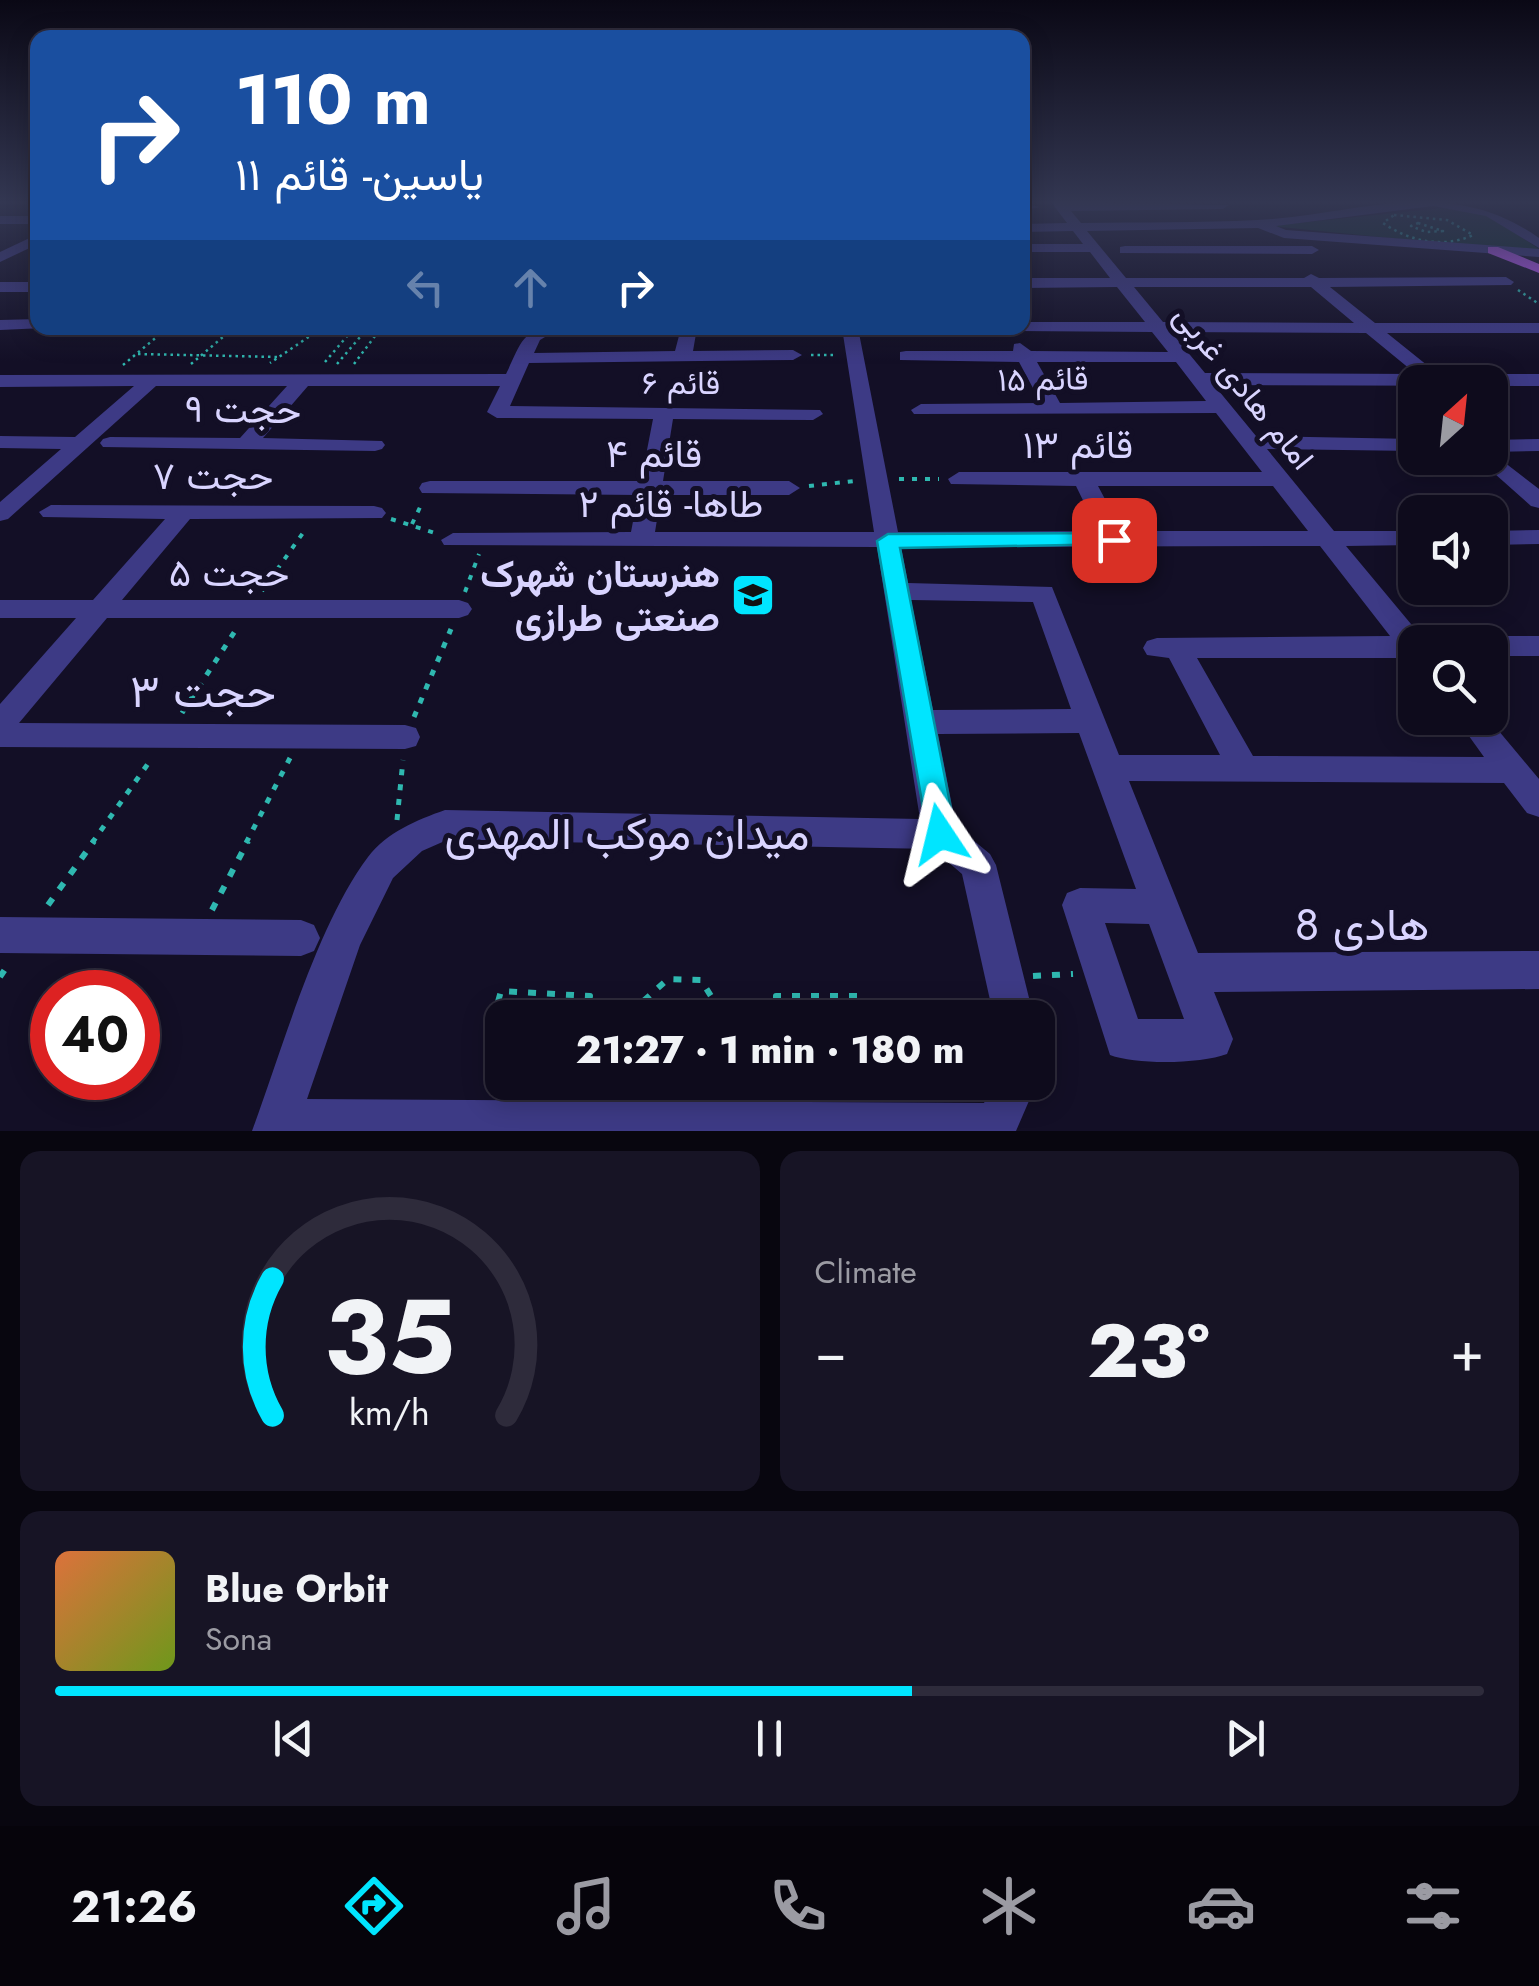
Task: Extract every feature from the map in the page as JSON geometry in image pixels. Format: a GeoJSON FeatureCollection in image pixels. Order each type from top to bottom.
{"type":"FeatureCollection","features":[{"type":"Feature","properties":{"kind":"main road"},"geometry":{"type":"LineString","coordinates":[[1511,255],[1538,262]]}},
{"type":"Feature","properties":{"kind":"street","name":"امام هادی غربی"},"geometry":{"type":"LineString","coordinates":[[1098,255],[1398,627]]}},
{"type":"Feature","properties":{"kind":"street"},"geometry":{"type":"LineString","coordinates":[[1281,255],[1415,365]]}},
{"type":"Feature","properties":{"kind":"street"},"geometry":{"type":"LineString","coordinates":[[1030,283],[1506,282]]}},
{"type":"Feature","properties":{"kind":"street"},"geometry":{"type":"LineString","coordinates":[[0,287],[30,287]]}},
{"type":"Feature","properties":{"kind":"street"},"geometry":{"type":"LineString","coordinates":[[0,325],[30,324]]}},
{"type":"Feature","properties":{"kind":"street"},"geometry":{"type":"LineString","coordinates":[[1030,327],[1539,328]]}},
{"type":"Feature","properties":{"kind":"street"},"geometry":{"type":"LineString","coordinates":[[0,380],[511,380],[538,335]]}},
{"type":"Feature","properties":{"kind":"street"},"geometry":{"type":"LineString","coordinates":[[683,356],[687,335]]}},
{"type":"Feature","properties":{"kind":"street"},"geometry":{"type":"LineString","coordinates":[[851,335],[940,834],[978,865],[1010,1000]]}},
{"type":"Feature","properties":{"kind":"street"},"geometry":{"type":"LineString","coordinates":[[1013,335],[1054,409]]}},
{"type":"Feature","properties":{"kind":"street"},"geometry":{"type":"LineString","coordinates":[[523,358],[793,355]]}},
{"type":"Feature","properties":{"kind":"street"},"geometry":{"type":"LineString","coordinates":[[906,356],[1181,357]]}},
{"type":"Feature","properties":{"kind":"street"},"geometry":{"type":"LineString","coordinates":[[1198,378],[1398,380]]}},
{"type":"Feature","properties":{"kind":"street"},"geometry":{"type":"LineString","coordinates":[[0,514],[81,442],[163,380]]}},
{"type":"Feature","properties":{"kind":"street"},"geometry":{"type":"LineString","coordinates":[[246,444],[319,380]]}},
{"type":"Feature","properties":{"kind":"street","name":"قائم ۶"},"geometry":{"type":"LineString","coordinates":[[511,380],[497,412],[813,414]]}},
{"type":"Feature","properties":{"kind":"street"},"geometry":{"type":"LineString","coordinates":[[1508,380],[1539,380]]}},
{"type":"Feature","properties":{"kind":"street","name":"قائم ۱۵"},"geometry":{"type":"LineString","coordinates":[[921,410],[1221,407]]}},
{"type":"Feature","properties":{"kind":"street"},"geometry":{"type":"LineString","coordinates":[[641,541],[664,414]]}},
{"type":"Feature","properties":{"kind":"street"},"geometry":{"type":"LineString","coordinates":[[0,442],[81,442]]}},
{"type":"Feature","properties":{"kind":"street"},"geometry":{"type":"LineString","coordinates":[[1249,442],[1398,445]]}},
{"type":"Feature","properties":{"kind":"street","name":"حجت ۹"},"geometry":{"type":"LineString","coordinates":[[110,443],[375,446]]}},
{"type":"Feature","properties":{"kind":"street"},"geometry":{"type":"LineString","coordinates":[[1508,446],[1539,445]]}},
{"type":"Feature","properties":{"kind":"street"},"geometry":{"type":"LineString","coordinates":[[1508,474],[1539,500]]}},
{"type":"Feature","properties":{"kind":"street","name":"قائم ۱۳"},"geometry":{"type":"LineString","coordinates":[[959,479],[1279,479]]}},
{"type":"Feature","properties":{"kind":"street"},"geometry":{"type":"LineString","coordinates":[[1084,479],[1114,540]]}},
{"type":"Feature","properties":{"kind":"street","name":"قائم ۴"},"geometry":{"type":"LineString","coordinates":[[430,488],[789,488]]}},
{"type":"Feature","properties":{"kind":"street","name":"حجت ۷"},"geometry":{"type":"LineString","coordinates":[[51,512],[374,513]]}},
{"type":"Feature","properties":{"kind":"street"},"geometry":{"type":"LineString","coordinates":[[0,724],[183,513]]}},
{"type":"Feature","properties":{"kind":"street"},"geometry":{"type":"LineString","coordinates":[[1508,538],[1539,537]]}},
{"type":"Feature","properties":{"kind":"street","name":"طاها- قائم ۲"},"geometry":{"type":"LineString","coordinates":[[453,540],[1398,538]]}},
{"type":"Feature","properties":{"kind":"street"},"geometry":{"type":"LineString","coordinates":[[897,591],[1043,594],[1212,1039],[1126,1040],[1080,905],[1159,906]]}},
{"type":"Feature","properties":{"kind":"street","name":"حجت ۵"},"geometry":{"type":"LineString","coordinates":[[0,609],[459,610]]}},
{"type":"Feature","properties":{"kind":"street"},"geometry":{"type":"LineString","coordinates":[[1508,646],[1539,646]]}},
{"type":"Feature","properties":{"kind":"street"},"geometry":{"type":"LineString","coordinates":[[1242,766],[1167,648],[1398,647]]}},
{"type":"Feature","properties":{"kind":"street"},"geometry":{"type":"LineString","coordinates":[[920,722],[1090,720]]}},
{"type":"Feature","properties":{"kind":"street","name":"حجت ۳"},"geometry":{"type":"LineString","coordinates":[[0,735],[406,737]]}},
{"type":"Feature","properties":{"kind":"street"},"geometry":{"type":"LineString","coordinates":[[1485,735],[1539,802]]}},
{"type":"Feature","properties":{"kind":"street"},"geometry":{"type":"LineString","coordinates":[[1108,768],[1513,770]]}},
{"type":"Feature","properties":{"kind":"street","name":"میدان موکب المهدی"},"geometry":{"type":"LineString","coordinates":[[940,834],[445,825],[410,840],[381,866],[343,940],[276,1126],[996,1128],[1008,1100]]}},
{"type":"Feature","properties":{"kind":"street"},"geometry":{"type":"LineString","coordinates":[[0,935],[300,938]]}},
{"type":"Feature","properties":{"kind":"street","name":"هادی 8"},"geometry":{"type":"LineString","coordinates":[[1185,972],[1539,970]]}},
{"type":"Feature","properties":{"kind":"path"},"geometry":{"type":"LineString","coordinates":[[1506,282],[1539,304]]}},
{"type":"Feature","properties":{"kind":"path"},"geometry":{"type":"LineString","coordinates":[[104,380],[158,335]]}},
{"type":"Feature","properties":{"kind":"path"},"geometry":{"type":"LineString","coordinates":[[163,380],[224,335]]}},
{"type":"Feature","properties":{"kind":"path"},"geometry":{"type":"LineString","coordinates":[[244,380],[312,335]]}},
{"type":"Feature","properties":{"kind":"path"},"geometry":{"type":"LineString","coordinates":[[319,380],[349,335]]}},
{"type":"Feature","properties":{"kind":"path"},"geometry":{"type":"LineString","coordinates":[[319,380],[361,335]]}},
{"type":"Feature","properties":{"kind":"path"},"geometry":{"type":"LineString","coordinates":[[319,380],[373,335]]}},
{"type":"Feature","properties":{"kind":"path"},"geometry":{"type":"LineString","coordinates":[[136,354],[278,358]]}},
{"type":"Feature","properties":{"kind":"path"},"geometry":{"type":"LineString","coordinates":[[793,355],[855,356]]}},
{"type":"Feature","properties":{"kind":"path"},"geometry":{"type":"LineString","coordinates":[[789,488],[877,478],[959,479]]}},
{"type":"Feature","properties":{"kind":"path"},"geometry":{"type":"LineString","coordinates":[[411,526],[430,488]]}},
{"type":"Feature","properties":{"kind":"path"},"geometry":{"type":"LineString","coordinates":[[374,513],[453,540]]}},
{"type":"Feature","properties":{"kind":"path"},"geometry":{"type":"LineString","coordinates":[[394,855],[406,737],[484,540]]}},
{"type":"Feature","properties":{"kind":"path"},"geometry":{"type":"LineString","coordinates":[[198,937],[301,736]]}},
{"type":"Feature","properties":{"kind":"path"},"geometry":{"type":"LineString","coordinates":[[1005,977],[1103,973]]}},
{"type":"Feature","properties":{"kind":"path"},"geometry":{"type":"LineString","coordinates":[[644,1000],[668,978],[702,980],[714,1000]]}},
{"type":"Feature","properties":{"kind":"path"},"geometry":{"type":"LineString","coordinates":[[499,1000],[501,991],[590,996],[589,1000]]}},
{"type":"Feature","properties":{"kind":"path"},"geometry":{"type":"LineString","coordinates":[[776,1000],[776,996],[863,996],[863,1000]]}},
{"type":"Feature","properties":{"kind":"place","name":"هنرستان شهرک صنعتی طرازی"},"geometry":{"type":"Point","coordinates":[753,595]}},
{"type":"Feature","properties":{"kind":"route"},"geometry":{"type":"LineString","coordinates":[[940,834],[888,541],[1114,540]]}}]}
